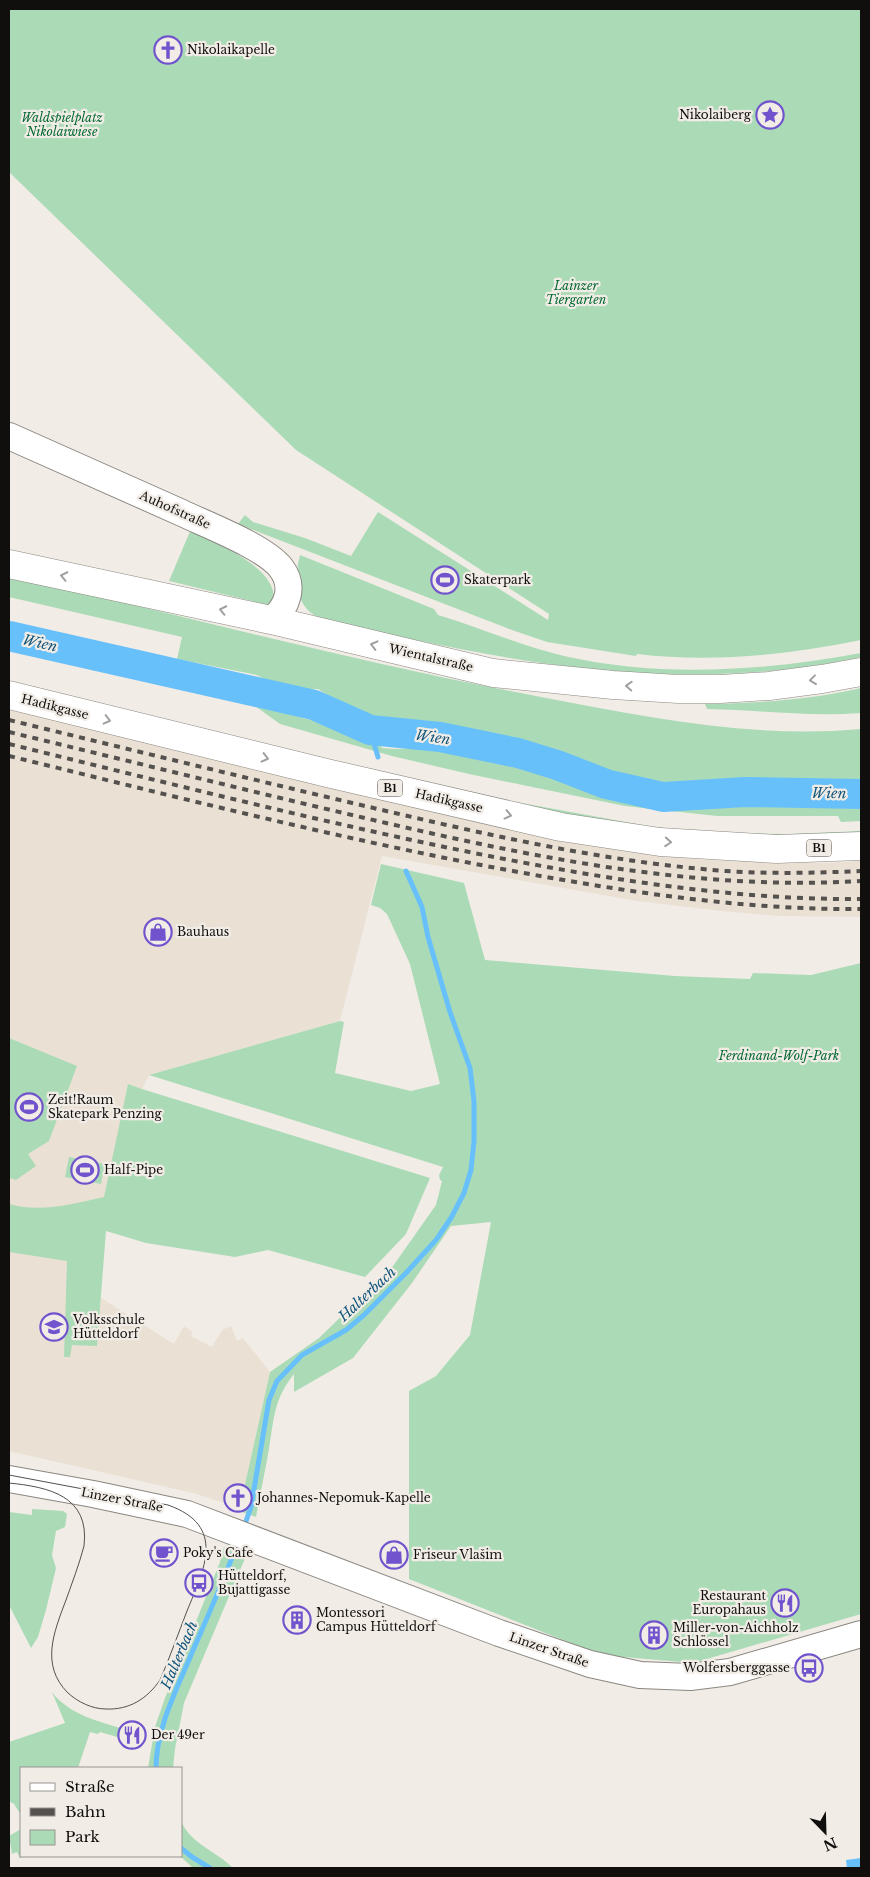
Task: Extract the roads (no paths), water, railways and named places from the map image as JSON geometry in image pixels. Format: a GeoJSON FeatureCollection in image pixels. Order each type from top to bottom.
{"type":"FeatureCollection","features":[{"type":"Feature","properties":{"kind":"main road","name":"Auhofstraße"},"geometry":{"type":"LineString","coordinates":[[9,436],[218,529],[265,553],[274,560],[285,574],[288,592],[287,602],[282,610],[271,620]]}},
{"type":"Feature","properties":{"kind":"main road","name":"Wientalstraße"},"geometry":{"type":"LineString","coordinates":[[9,564],[271,620],[493,673],[613,685],[678,689],[720,689],[796,682],[861,672]]}},
{"type":"Feature","properties":{"kind":"main road","name":"Hadikgasse"},"geometry":{"type":"LineString","coordinates":[[9,695],[331,774],[560,827],[660,842],[777,849],[861,846]]}},
{"type":"Feature","properties":{"kind":"main road","name":"Linzer Straße"},"geometry":{"type":"LineString","coordinates":[[9,1479],[171,1510],[198,1517],[499,1633],[590,1664],[640,1675],[690,1676],[730,1672],[861,1634]]}},
{"type":"Feature","properties":{"kind":"water"},"geometry":{"type":"Polygon","coordinates":[[[861,1858],[861,1868],[847,1868],[846,1860],[861,1858]]]}},
{"type":"Feature","properties":{"kind":"waterway","name":"Wien"},"geometry":{"type":"LineString","coordinates":[[9,636],[314,705],[370,730],[440,737],[518,753],[557,765],[606,784],[663,797],[745,792],[861,794]]}},
{"type":"Feature","properties":{"kind":"waterway","name":"Halterbach"},"geometry":{"type":"LineString","coordinates":[[370,730],[378,757]]}},
{"type":"Feature","properties":{"kind":"waterway","name":"Halterbach"},"geometry":{"type":"LineString","coordinates":[[244,1527],[251,1507],[269,1400],[277,1381],[302,1355],[346,1330],[364,1315],[406,1273],[436,1240],[451,1218],[464,1193],[471,1170],[474,1141],[474,1101],[470,1068],[450,1012],[428,937],[422,907],[406,871]]}},
{"type":"Feature","properties":{"kind":"waterway","name":"Halterbach"},"geometry":{"type":"LineString","coordinates":[[156,1767],[159,1739],[168,1710],[238,1542]]}},
{"type":"Feature","properties":{"kind":"waterway","name":"Halterbach"},"geometry":{"type":"LineString","coordinates":[[182,1849],[210,1868]]}},
{"type":"Feature","properties":{"kind":"tram line"},"geometry":{"type":"LineString","coordinates":[[9,1475],[168,1505],[186,1514],[198,1525],[204,1537],[206,1550],[200,1580],[160,1680],[149,1693],[137,1702],[122,1708],[96,1708],[76,1699],[59,1682],[54,1671],[52,1648],[57,1624],[84,1546],[84,1529],[80,1516],[73,1505],[64,1497],[38,1488],[9,1483]]}},
{"type":"Feature","properties":{"kind":"railway"},"geometry":{"type":"LineString","coordinates":[[9,720],[231,774],[544,846],[635,861],[726,871],[760,873],[861,871]]}},
{"type":"Feature","properties":{"kind":"railway"},"geometry":{"type":"LineString","coordinates":[[9,732],[369,819],[552,858],[675,876],[737,881],[799,883],[861,881]]}},
{"type":"Feature","properties":{"kind":"railway"},"geometry":{"type":"LineString","coordinates":[[9,744],[308,817],[535,865],[674,887],[721,892],[767,896],[861,899]]}},
{"type":"Feature","properties":{"kind":"railway"},"geometry":{"type":"LineString","coordinates":[[9,756],[316,830],[440,857],[547,877],[636,892],[726,903],[861,909]]}},
{"type":"Feature","properties":{"kind":"place","name":"Nikolaikapelle"},"geometry":{"type":"Point","coordinates":[168,50]}},
{"type":"Feature","properties":{"kind":"place","name":"Nikolaiberg"},"geometry":{"type":"Point","coordinates":[770,115]}},
{"type":"Feature","properties":{"kind":"place","name":"Skaterpark"},"geometry":{"type":"Point","coordinates":[445,580]}},
{"type":"Feature","properties":{"kind":"place","name":"Bauhaus"},"geometry":{"type":"Point","coordinates":[158,932]}},
{"type":"Feature","properties":{"kind":"place","name":"Zeit!Raum Skatepark Penzing"},"geometry":{"type":"Point","coordinates":[29,1107]}},
{"type":"Feature","properties":{"kind":"place","name":"Half-Pipe"},"geometry":{"type":"Point","coordinates":[85,1170]}},
{"type":"Feature","properties":{"kind":"place","name":"Volksschule Hütteldorf"},"geometry":{"type":"Point","coordinates":[54,1327]}},
{"type":"Feature","properties":{"kind":"place","name":"Johannes-Nepomuk-Kapelle"},"geometry":{"type":"Point","coordinates":[238,1498]}},
{"type":"Feature","properties":{"kind":"place","name":"Poky's Cafe"},"geometry":{"type":"Point","coordinates":[164,1553]}},
{"type":"Feature","properties":{"kind":"place","name":"Friseur Vlašim"},"geometry":{"type":"Point","coordinates":[394,1555]}},
{"type":"Feature","properties":{"kind":"place","name":"Hütteldorf, Bujattigasse"},"geometry":{"type":"Point","coordinates":[199,1583]}},
{"type":"Feature","properties":{"kind":"place","name":"Restaurant Europahaus"},"geometry":{"type":"Point","coordinates":[785,1603]}},
{"type":"Feature","properties":{"kind":"place","name":"Montessori Campus Hütteldorf"},"geometry":{"type":"Point","coordinates":[297,1620]}},
{"type":"Feature","properties":{"kind":"place","name":"Miller-von-Aichholz Schlössel"},"geometry":{"type":"Point","coordinates":[654,1635]}},
{"type":"Feature","properties":{"kind":"place","name":"Wolfersberggasse"},"geometry":{"type":"Point","coordinates":[809,1668]}},
{"type":"Feature","properties":{"kind":"place","name":"Der 49er"},"geometry":{"type":"Point","coordinates":[132,1735]}},
{"type":"Feature","properties":{"kind":"park label","name":"Waldspielplatz Nikolaiwiese"},"geometry":{"type":"Point","coordinates":[62,125]}},
{"type":"Feature","properties":{"kind":"park label","name":"Lainzer Tiergarten"},"geometry":{"type":"Point","coordinates":[576,293]}},
{"type":"Feature","properties":{"kind":"park label","name":"Ferdinand-Wolf-Park"},"geometry":{"type":"Point","coordinates":[779,1056]}}]}
